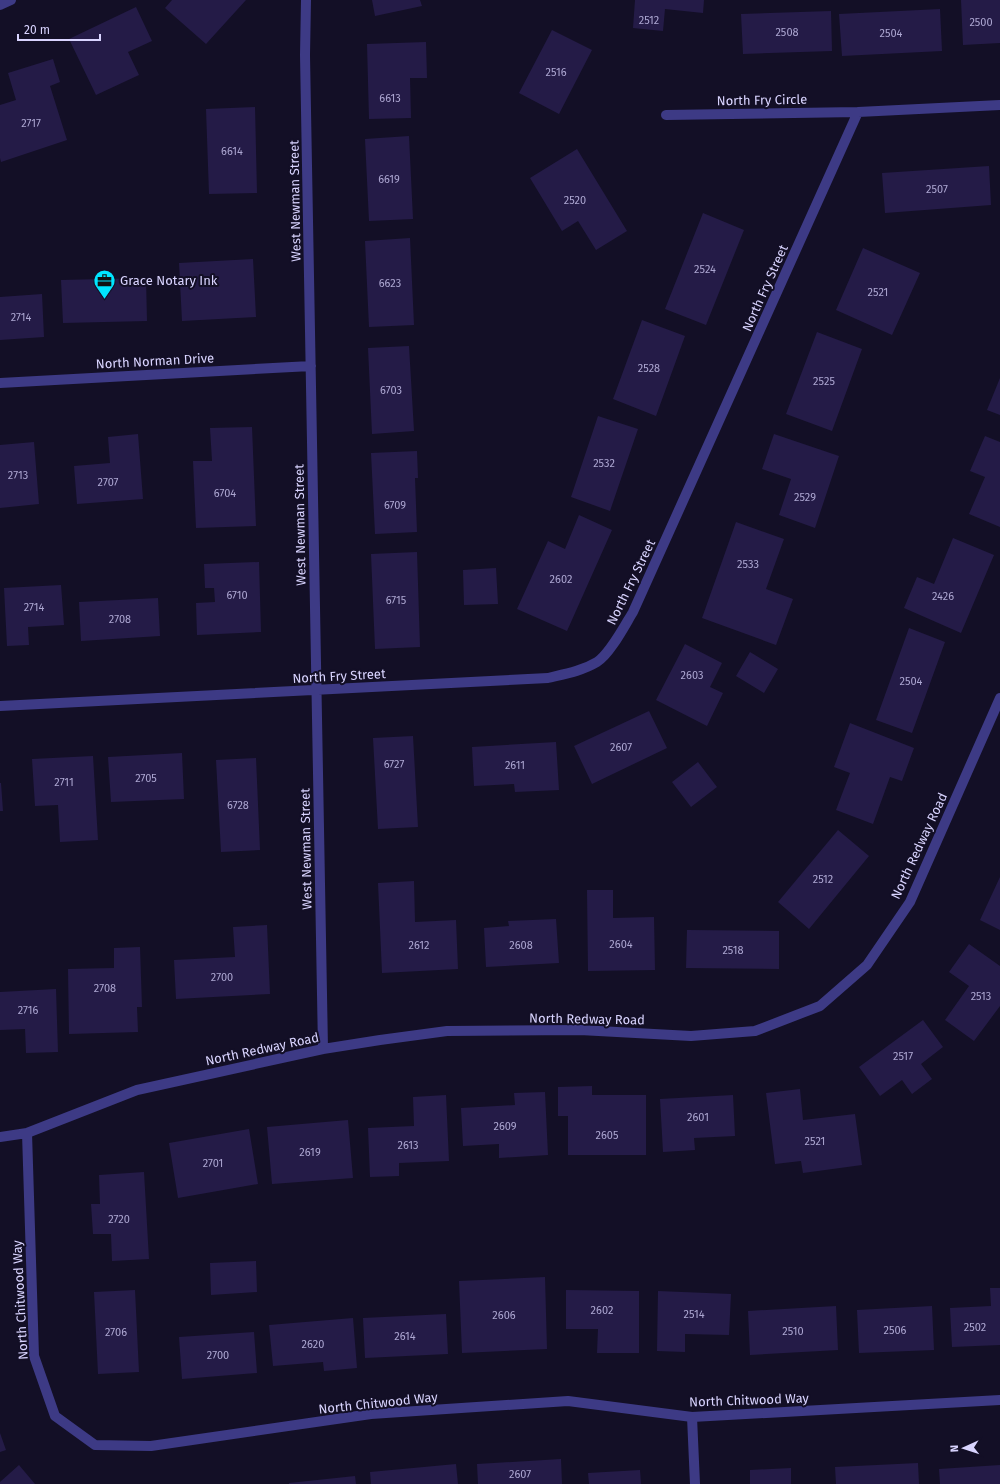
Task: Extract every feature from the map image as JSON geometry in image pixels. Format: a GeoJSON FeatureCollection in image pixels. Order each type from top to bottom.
{"type":"FeatureCollection","features":[{"type":"Feature","properties":{"kind":"street"},"geometry":{"type":"LineString","coordinates":[[0,5],[11,0]]}},
{"type":"Feature","properties":{"kind":"street","name":"West Newman Street"},"geometry":{"type":"LineString","coordinates":[[306,0],[305,55],[323,1049]]}},
{"type":"Feature","properties":{"kind":"street"},"geometry":{"type":"LineString","coordinates":[[858,112],[1000,105]]}},
{"type":"Feature","properties":{"kind":"street","name":"North Fry Circle"},"geometry":{"type":"LineString","coordinates":[[666,115],[858,112]]}},
{"type":"Feature","properties":{"kind":"street","name":"North Fry Street"},"geometry":{"type":"LineString","coordinates":[[0,706],[548,678],[576,672],[598,661],[616,640],[633,612],[858,112]]}},
{"type":"Feature","properties":{"kind":"street","name":"North Norman Drive"},"geometry":{"type":"LineString","coordinates":[[0,383],[311,366]]}},
{"type":"Feature","properties":{"kind":"street","name":"North Redway Road"},"geometry":{"type":"LineString","coordinates":[[0,1137],[27,1133],[137,1090],[323,1049],[447,1031],[580,1030],[691,1036],[755,1031],[820,1006],[867,964],[910,902],[1000,698]]}},
{"type":"Feature","properties":{"kind":"street","name":"North Chitwood Way"},"geometry":{"type":"LineString","coordinates":[[27,1133],[34,1356],[54,1416],[96,1445],[151,1446],[371,1414],[568,1401],[692,1417],[1000,1400]]}},
{"type":"Feature","properties":{"kind":"street"},"geometry":{"type":"LineString","coordinates":[[692,1417],[695,1484]]}},
{"type":"Feature","properties":{"kind":"building"},"geometry":{"type":"Polygon","coordinates":[[[172,0],[246,0],[206,44],[165,8],[172,0]]]}},
{"type":"Feature","properties":{"kind":"building"},"geometry":{"type":"Polygon","coordinates":[[[372,0],[420,0],[422,6],[375,16],[372,0]]]}},
{"type":"Feature","properties":{"kind":"building"},"geometry":{"type":"Polygon","coordinates":[[[635,0],[704,0],[703,13],[665,9],[663,31],[633,28],[635,0]]]}},
{"type":"Feature","properties":{"kind":"building"},"geometry":{"type":"Polygon","coordinates":[[[961,0],[1000,0],[1000,43],[963,45],[961,0]]]}},
{"type":"Feature","properties":{"kind":"building"},"geometry":{"type":"Polygon","coordinates":[[[136,7],[152,41],[128,52],[139,75],[96,95],[69,39],[136,7]]]}},
{"type":"Feature","properties":{"kind":"building"},"geometry":{"type":"Polygon","coordinates":[[[940,9],[942,51],[842,56],[839,14],[940,9]]]}},
{"type":"Feature","properties":{"kind":"building"},"geometry":{"type":"Polygon","coordinates":[[[831,11],[832,51],[743,54],[741,14],[831,11]]]}},
{"type":"Feature","properties":{"kind":"building"},"geometry":{"type":"Polygon","coordinates":[[[552,30],[592,50],[559,114],[519,93],[552,30]]]}},
{"type":"Feature","properties":{"kind":"building"},"geometry":{"type":"Polygon","coordinates":[[[426,42],[427,78],[410,78],[411,118],[369,119],[367,44],[426,42]]]}},
{"type":"Feature","properties":{"kind":"building"},"geometry":{"type":"Polygon","coordinates":[[[53,59],[60,82],[50,86],[67,140],[1,162],[0,105],[16,100],[8,73],[53,59]]]}},
{"type":"Feature","properties":{"kind":"building"},"geometry":{"type":"Polygon","coordinates":[[[255,107],[257,193],[209,194],[206,109],[255,107]]]}},
{"type":"Feature","properties":{"kind":"building"},"geometry":{"type":"Polygon","coordinates":[[[409,136],[413,219],[369,221],[365,139],[409,136]]]}},
{"type":"Feature","properties":{"kind":"building"},"geometry":{"type":"Polygon","coordinates":[[[577,149],[627,231],[596,250],[578,221],[562,231],[530,178],[577,149]]]}},
{"type":"Feature","properties":{"kind":"building"},"geometry":{"type":"Polygon","coordinates":[[[989,166],[991,205],[885,213],[882,173],[989,166]]]}},
{"type":"Feature","properties":{"kind":"building"},"geometry":{"type":"Polygon","coordinates":[[[703,213],[744,230],[706,325],[665,309],[703,213]]]}},
{"type":"Feature","properties":{"kind":"building"},"geometry":{"type":"Polygon","coordinates":[[[410,238],[414,325],[369,327],[365,241],[410,238]]]}},
{"type":"Feature","properties":{"kind":"building"},"geometry":{"type":"Polygon","coordinates":[[[863,248],[920,273],[892,335],[836,310],[863,248]]]}},
{"type":"Feature","properties":{"kind":"building"},"geometry":{"type":"Polygon","coordinates":[[[253,259],[256,317],[182,321],[179,263],[253,259]]]}},
{"type":"Feature","properties":{"kind":"building","name":"Grace Notary Ink"},"geometry":{"type":"Polygon","coordinates":[[[146,278],[147,321],[63,323],[61,280],[146,278]]]}},
{"type":"Feature","properties":{"kind":"building"},"geometry":{"type":"Polygon","coordinates":[[[42,294],[44,337],[0,340],[0,297],[42,294]]]}},
{"type":"Feature","properties":{"kind":"building"},"geometry":{"type":"Polygon","coordinates":[[[642,320],[685,336],[656,416],[613,399],[642,320]]]}},
{"type":"Feature","properties":{"kind":"building"},"geometry":{"type":"Polygon","coordinates":[[[817,332],[862,349],[832,431],[786,414],[817,332]]]}},
{"type":"Feature","properties":{"kind":"building"},"geometry":{"type":"Polygon","coordinates":[[[409,346],[414,431],[372,434],[368,348],[409,346]]]}},
{"type":"Feature","properties":{"kind":"building"},"geometry":{"type":"Polygon","coordinates":[[[1000,378],[1000,415],[987,410],[1000,378]]]}},
{"type":"Feature","properties":{"kind":"building"},"geometry":{"type":"Polygon","coordinates":[[[598,416],[638,429],[610,511],[571,497],[598,416]]]}},
{"type":"Feature","properties":{"kind":"building"},"geometry":{"type":"Polygon","coordinates":[[[252,427],[256,526],[196,528],[193,461],[212,461],[210,428],[252,427]]]}},
{"type":"Feature","properties":{"kind":"building"},"geometry":{"type":"Polygon","coordinates":[[[138,434],[143,499],[77,504],[74,466],[110,463],[108,437],[138,434]]]}},
{"type":"Feature","properties":{"kind":"building"},"geometry":{"type":"Polygon","coordinates":[[[774,434],[839,456],[815,528],[779,515],[791,479],[762,469],[774,434]]]}},
{"type":"Feature","properties":{"kind":"building"},"geometry":{"type":"Polygon","coordinates":[[[985,436],[1000,442],[1000,527],[969,514],[985,477],[970,471],[985,436]]]}},
{"type":"Feature","properties":{"kind":"building"},"geometry":{"type":"Polygon","coordinates":[[[34,442],[39,504],[0,508],[0,445],[34,442]]]}},
{"type":"Feature","properties":{"kind":"building"},"geometry":{"type":"Polygon","coordinates":[[[417,451],[418,478],[415,478],[417,532],[375,534],[371,453],[417,451]]]}},
{"type":"Feature","properties":{"kind":"building"},"geometry":{"type":"Polygon","coordinates":[[[579,515],[612,530],[567,631],[517,609],[548,541],[565,549],[579,515]]]}},
{"type":"Feature","properties":{"kind":"building"},"geometry":{"type":"Polygon","coordinates":[[[736,522],[784,539],[766,589],[793,599],[776,645],[702,618],[736,522]]]}},
{"type":"Feature","properties":{"kind":"building"},"geometry":{"type":"Polygon","coordinates":[[[953,538],[994,555],[961,633],[904,608],[917,577],[934,584],[953,538]]]}},
{"type":"Feature","properties":{"kind":"building"},"geometry":{"type":"Polygon","coordinates":[[[417,552],[420,647],[375,649],[371,554],[417,552]]]}},
{"type":"Feature","properties":{"kind":"building"},"geometry":{"type":"Polygon","coordinates":[[[259,562],[261,632],[197,635],[196,603],[215,602],[214,588],[205,588],[204,564],[259,562]]]}},
{"type":"Feature","properties":{"kind":"building"},"geometry":{"type":"Polygon","coordinates":[[[496,568],[498,604],[464,605],[463,570],[496,568]]]}},
{"type":"Feature","properties":{"kind":"building"},"geometry":{"type":"Polygon","coordinates":[[[61,585],[64,625],[28,627],[29,645],[7,646],[4,588],[61,585]]]}},
{"type":"Feature","properties":{"kind":"building"},"geometry":{"type":"Polygon","coordinates":[[[158,598],[160,636],[81,641],[79,602],[158,598]]]}},
{"type":"Feature","properties":{"kind":"building"},"geometry":{"type":"Polygon","coordinates":[[[909,628],[945,642],[912,733],[876,720],[909,628]]]}},
{"type":"Feature","properties":{"kind":"building"},"geometry":{"type":"Polygon","coordinates":[[[685,644],[722,663],[710,687],[723,693],[707,726],[656,700],[685,644]]]}},
{"type":"Feature","properties":{"kind":"building"},"geometry":{"type":"Polygon","coordinates":[[[750,652],[778,669],[764,693],[736,676],[750,652]]]}},
{"type":"Feature","properties":{"kind":"building"},"geometry":{"type":"Polygon","coordinates":[[[649,711],[667,748],[592,784],[574,746],[649,711]]]}},
{"type":"Feature","properties":{"kind":"building"},"geometry":{"type":"Polygon","coordinates":[[[850,723],[914,748],[902,781],[890,777],[873,824],[836,810],[850,773],[834,767],[850,723]]]}},
{"type":"Feature","properties":{"kind":"building"},"geometry":{"type":"Polygon","coordinates":[[[413,736],[418,827],[378,829],[373,738],[413,736]]]}},
{"type":"Feature","properties":{"kind":"building"},"geometry":{"type":"Polygon","coordinates":[[[556,742],[559,790],[515,792],[514,784],[474,786],[472,747],[556,742]]]}},
{"type":"Feature","properties":{"kind":"building"},"geometry":{"type":"Polygon","coordinates":[[[182,753],[184,799],[111,802],[108,757],[182,753]]]}},
{"type":"Feature","properties":{"kind":"building"},"geometry":{"type":"Polygon","coordinates":[[[93,756],[98,840],[60,842],[58,805],[35,806],[32,759],[93,756]]]}},
{"type":"Feature","properties":{"kind":"building"},"geometry":{"type":"Polygon","coordinates":[[[256,758],[260,850],[221,852],[216,760],[256,758]]]}},
{"type":"Feature","properties":{"kind":"building"},"geometry":{"type":"Polygon","coordinates":[[[698,762],[717,787],[691,807],[672,782],[698,762]]]}},
{"type":"Feature","properties":{"kind":"building"},"geometry":{"type":"Polygon","coordinates":[[[1,783],[3,811],[0,811],[1,783]]]}},
{"type":"Feature","properties":{"kind":"building"},"geometry":{"type":"Polygon","coordinates":[[[838,830],[869,856],[809,929],[778,902],[838,830]]]}},
{"type":"Feature","properties":{"kind":"building"},"geometry":{"type":"Polygon","coordinates":[[[1000,877],[1000,930],[980,920],[1000,877]]]}},
{"type":"Feature","properties":{"kind":"building"},"geometry":{"type":"Polygon","coordinates":[[[414,881],[415,922],[456,920],[458,969],[382,973],[378,883],[414,881]]]}},
{"type":"Feature","properties":{"kind":"building"},"geometry":{"type":"Polygon","coordinates":[[[587,890],[613,890],[613,918],[654,917],[655,970],[588,971],[587,890]]]}},
{"type":"Feature","properties":{"kind":"building"},"geometry":{"type":"Polygon","coordinates":[[[556,919],[559,963],[486,967],[484,928],[509,926],[508,921],[556,919]]]}},
{"type":"Feature","properties":{"kind":"building"},"geometry":{"type":"Polygon","coordinates":[[[267,925],[270,994],[176,999],[174,960],[235,957],[233,927],[267,925]]]}},
{"type":"Feature","properties":{"kind":"building"},"geometry":{"type":"Polygon","coordinates":[[[687,930],[779,931],[779,969],[686,968],[687,930]]]}},
{"type":"Feature","properties":{"kind":"building"},"geometry":{"type":"Polygon","coordinates":[[[969,944],[1000,966],[1000,1006],[974,1041],[945,1020],[969,986],[949,972],[969,944]]]}},
{"type":"Feature","properties":{"kind":"building"},"geometry":{"type":"Polygon","coordinates":[[[140,947],[142,1007],[137,1007],[138,1032],[69,1034],[68,969],[114,968],[114,948],[140,947]]]}},
{"type":"Feature","properties":{"kind":"building"},"geometry":{"type":"Polygon","coordinates":[[[56,989],[58,1052],[26,1053],[25,1029],[0,1030],[0,992],[56,989]]]}},
{"type":"Feature","properties":{"kind":"building"},"geometry":{"type":"Polygon","coordinates":[[[923,1020],[943,1047],[921,1064],[932,1079],[912,1094],[902,1080],[880,1096],[859,1067],[923,1020]]]}},
{"type":"Feature","properties":{"kind":"building"},"geometry":{"type":"Polygon","coordinates":[[[592,1086],[592,1095],[646,1095],[646,1155],[568,1155],[568,1116],[558,1116],[558,1087],[592,1086]]]}},
{"type":"Feature","properties":{"kind":"building"},"geometry":{"type":"Polygon","coordinates":[[[800,1089],[803,1120],[855,1114],[862,1165],[803,1173],[801,1161],[775,1164],[766,1093],[800,1089]]]}},
{"type":"Feature","properties":{"kind":"building"},"geometry":{"type":"Polygon","coordinates":[[[545,1092],[548,1155],[499,1158],[499,1144],[463,1146],[461,1108],[515,1105],[514,1093],[545,1092]]]}},
{"type":"Feature","properties":{"kind":"building"},"geometry":{"type":"Polygon","coordinates":[[[446,1095],[449,1161],[399,1163],[399,1176],[370,1177],[368,1128],[414,1126],[413,1097],[446,1095]]]}},
{"type":"Feature","properties":{"kind":"building"},"geometry":{"type":"Polygon","coordinates":[[[733,1095],[735,1136],[694,1138],[695,1150],[663,1152],[660,1099],[733,1095]]]}},
{"type":"Feature","properties":{"kind":"building"},"geometry":{"type":"Polygon","coordinates":[[[348,1120],[353,1178],[272,1184],[267,1127],[348,1120]]]}},
{"type":"Feature","properties":{"kind":"building"},"geometry":{"type":"Polygon","coordinates":[[[249,1129],[258,1184],[178,1198],[169,1143],[249,1129]]]}},
{"type":"Feature","properties":{"kind":"building"},"geometry":{"type":"Polygon","coordinates":[[[144,1172],[149,1259],[112,1261],[111,1234],[93,1234],[91,1204],[100,1204],[99,1175],[144,1172]]]}},
{"type":"Feature","properties":{"kind":"building"},"geometry":{"type":"Polygon","coordinates":[[[256,1261],[257,1292],[211,1295],[210,1263],[256,1261]]]}},
{"type":"Feature","properties":{"kind":"building"},"geometry":{"type":"Polygon","coordinates":[[[545,1277],[547,1349],[462,1353],[459,1281],[545,1277]]]}},
{"type":"Feature","properties":{"kind":"building"},"geometry":{"type":"Polygon","coordinates":[[[990,1288],[1000,1288],[1000,1345],[952,1347],[950,1308],[991,1306],[990,1288]]]}},
{"type":"Feature","properties":{"kind":"building"},"geometry":{"type":"Polygon","coordinates":[[[135,1290],[139,1372],[98,1374],[94,1292],[135,1290]]]}},
{"type":"Feature","properties":{"kind":"building"},"geometry":{"type":"Polygon","coordinates":[[[566,1290],[639,1291],[639,1353],[597,1353],[598,1329],[566,1329],[566,1290]]]}},
{"type":"Feature","properties":{"kind":"building"},"geometry":{"type":"Polygon","coordinates":[[[658,1291],[731,1294],[729,1335],[685,1334],[685,1352],[657,1351],[658,1291]]]}},
{"type":"Feature","properties":{"kind":"building"},"geometry":{"type":"Polygon","coordinates":[[[836,1306],[838,1350],[750,1355],[748,1311],[836,1306]]]}},
{"type":"Feature","properties":{"kind":"building"},"geometry":{"type":"Polygon","coordinates":[[[932,1306],[934,1350],[859,1353],[857,1310],[932,1306]]]}},
{"type":"Feature","properties":{"kind":"building"},"geometry":{"type":"Polygon","coordinates":[[[446,1314],[448,1354],[365,1358],[363,1318],[446,1314]]]}},
{"type":"Feature","properties":{"kind":"building"},"geometry":{"type":"Polygon","coordinates":[[[353,1318],[357,1368],[324,1371],[323,1362],[273,1366],[269,1325],[353,1318]]]}},
{"type":"Feature","properties":{"kind":"building"},"geometry":{"type":"Polygon","coordinates":[[[254,1332],[257,1373],[182,1379],[179,1337],[254,1332]]]}},
{"type":"Feature","properties":{"kind":"building"},"geometry":{"type":"Polygon","coordinates":[[[0,1433],[6,1450],[0,1452],[0,1433]]]}},
{"type":"Feature","properties":{"kind":"building"},"geometry":{"type":"Polygon","coordinates":[[[561,1459],[562,1484],[478,1484],[477,1464],[561,1459]]]}},
{"type":"Feature","properties":{"kind":"building"},"geometry":{"type":"Polygon","coordinates":[[[918,1463],[919,1484],[836,1484],[835,1467],[918,1463]]]}},
{"type":"Feature","properties":{"kind":"building"},"geometry":{"type":"Polygon","coordinates":[[[456,1464],[458,1484],[371,1484],[370,1472],[456,1464]]]}},
{"type":"Feature","properties":{"kind":"building"},"geometry":{"type":"Polygon","coordinates":[[[19,1465],[35,1484],[0,1484],[0,1482],[19,1465]]]}},
{"type":"Feature","properties":{"kind":"building"},"geometry":{"type":"Polygon","coordinates":[[[1000,1465],[1000,1484],[940,1484],[939,1469],[1000,1465]]]}},
{"type":"Feature","properties":{"kind":"building"},"geometry":{"type":"Polygon","coordinates":[[[791,1468],[791,1484],[750,1484],[750,1470],[791,1468]]]}},
{"type":"Feature","properties":{"kind":"building"},"geometry":{"type":"Polygon","coordinates":[[[640,1470],[641,1484],[589,1484],[588,1473],[640,1470]]]}},
{"type":"Feature","properties":{"kind":"building"},"geometry":{"type":"Polygon","coordinates":[[[355,1476],[356,1484],[289,1484],[289,1483],[355,1476]]]}},
{"type":"Feature","properties":{"kind":"place","name":"Grace Notary Ink"},"geometry":{"type":"Point","coordinates":[104,300]}}]}
